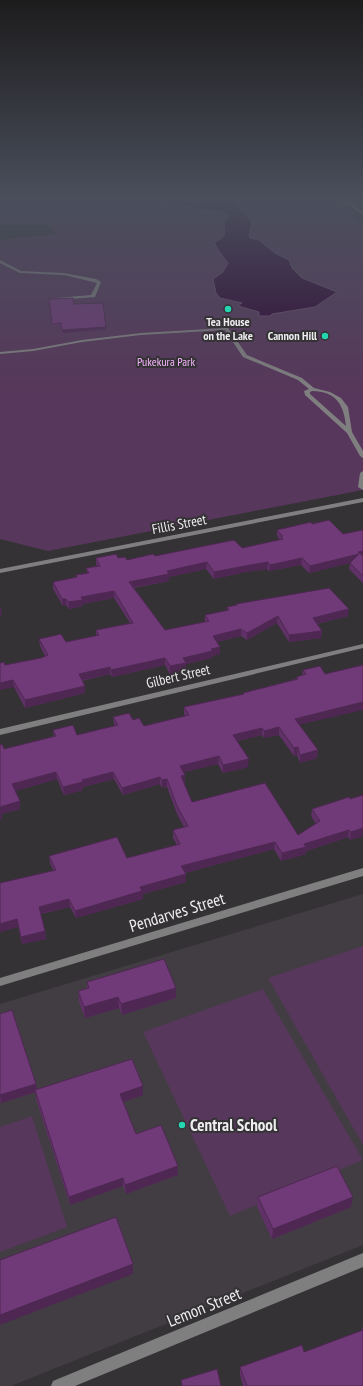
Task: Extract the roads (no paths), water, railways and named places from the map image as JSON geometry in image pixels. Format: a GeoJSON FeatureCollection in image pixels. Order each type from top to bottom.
{"type":"FeatureCollection","features":[{"type":"Feature","properties":{"kind":"street"},"geometry":{"type":"LineString","coordinates":[[3,263],[20,272],[64,274],[88,278],[99,282],[93,296],[52,300]]}},
{"type":"Feature","properties":{"kind":"street"},"geometry":{"type":"LineString","coordinates":[[0,353],[33,350],[82,341],[141,334],[226,329],[245,356],[300,379],[312,389],[322,391],[340,401],[345,406],[350,432],[363,456]]}},
{"type":"Feature","properties":{"kind":"street"},"geometry":{"type":"LineString","coordinates":[[312,389],[308,391],[308,394],[350,432]]}},
{"type":"Feature","properties":{"kind":"street"},"geometry":{"type":"LineString","coordinates":[[363,473],[361,487],[363,488]]}},
{"type":"Feature","properties":{"kind":"street","name":"Fillis Street"},"geometry":{"type":"LineString","coordinates":[[0,571],[363,500]]}},
{"type":"Feature","properties":{"kind":"street","name":"Gilbert Street"},"geometry":{"type":"LineString","coordinates":[[0,732],[363,646]]}},
{"type":"Feature","properties":{"kind":"street","name":"Pendarves Street"},"geometry":{"type":"LineString","coordinates":[[0,982],[363,872]]}},
{"type":"Feature","properties":{"kind":"street","name":"Lemon Street"},"geometry":{"type":"LineString","coordinates":[[58,1386],[363,1260]]}},
{"type":"Feature","properties":{"kind":"place","name":"Tea House on the Lake"},"geometry":{"type":"Point","coordinates":[228,309]}},
{"type":"Feature","properties":{"kind":"place","name":"Cannon Hill"},"geometry":{"type":"Point","coordinates":[325,336]}},
{"type":"Feature","properties":{"kind":"place","name":"Central School"},"geometry":{"type":"Point","coordinates":[182,1125]}},
{"type":"Feature","properties":{"kind":"park label","name":"Pukekura Park"},"geometry":{"type":"Point","coordinates":[166,362]}}]}
